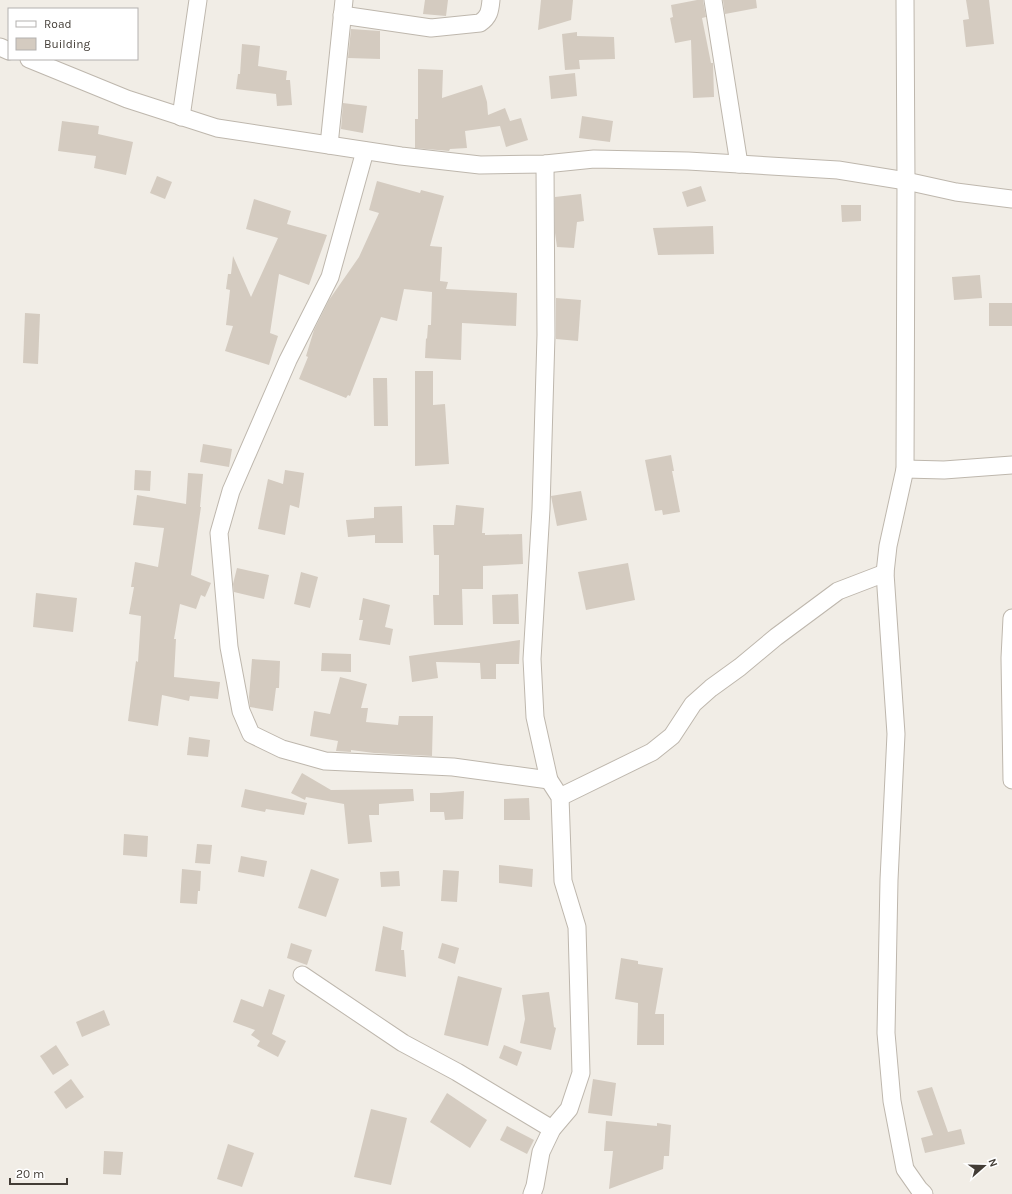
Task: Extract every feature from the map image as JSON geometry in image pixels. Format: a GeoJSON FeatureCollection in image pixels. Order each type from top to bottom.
{"type":"FeatureCollection","features":[{"type":"Feature","properties":{"kind":"street"},"geometry":{"type":"LineString","coordinates":[[181,117],[198,0]]}},
{"type":"Feature","properties":{"kind":"street"},"geometry":{"type":"LineString","coordinates":[[330,145],[343,8],[431,28],[480,23],[486,19],[490,9],[491,0]]}},
{"type":"Feature","properties":{"kind":"street"},"geometry":{"type":"LineString","coordinates":[[713,0],[740,164]]}},
{"type":"Feature","properties":{"kind":"street"},"geometry":{"type":"LineString","coordinates":[[905,0],[905,469],[888,546],[885,573],[896,734],[889,880],[886,1033],[892,1101],[905,1169],[924,1194]]}},
{"type":"Feature","properties":{"kind":"street"},"geometry":{"type":"LineString","coordinates":[[30,60],[127,99],[217,128],[365,151],[480,165],[544,164],[594,159],[688,161],[838,170],[906,181],[956,192],[1012,199]]}},
{"type":"Feature","properties":{"kind":"street"},"geometry":{"type":"LineString","coordinates":[[365,151],[330,277],[288,360],[234,483],[218,533],[228,647],[240,711],[252,734],[282,749],[325,761],[453,767],[549,780]]}},
{"type":"Feature","properties":{"kind":"street"},"geometry":{"type":"LineString","coordinates":[[532,1194],[535,1186],[541,1152],[552,1129],[568,1109],[581,1073],[577,927],[563,881],[560,797],[549,780],[535,717],[532,659],[541,509],[546,335],[544,164]]}},
{"type":"Feature","properties":{"kind":"street"},"geometry":{"type":"LineString","coordinates":[[905,469],[944,470],[1012,465]]}},
{"type":"Feature","properties":{"kind":"street"},"geometry":{"type":"LineString","coordinates":[[560,797],[652,752],[672,736],[693,704],[776,637],[838,591],[885,573]]}},
{"type":"Feature","properties":{"kind":"street"},"geometry":{"type":"LineString","coordinates":[[1012,618],[1010,658],[1012,780]]}},
{"type":"Feature","properties":{"kind":"street"},"geometry":{"type":"LineString","coordinates":[[302,976],[403,1043],[457,1072],[552,1129]]}},
{"type":"Feature","properties":{"kind":"building"},"geometry":{"type":"Polygon","coordinates":[[[425,0],[448,0],[446,16],[423,14],[425,0]]]}},
{"type":"Feature","properties":{"kind":"building"},"geometry":{"type":"Polygon","coordinates":[[[541,0],[573,0],[571,20],[538,30],[541,0]]]}},
{"type":"Feature","properties":{"kind":"building"},"geometry":{"type":"Polygon","coordinates":[[[703,0],[706,17],[702,18],[711,63],[713,63],[714,97],[693,98],[691,40],[675,43],[670,18],[673,17],[671,5],[703,0]]]}},
{"type":"Feature","properties":{"kind":"building"},"geometry":{"type":"Polygon","coordinates":[[[723,0],[756,0],[757,8],[725,14],[723,0]]]}},
{"type":"Feature","properties":{"kind":"building"},"geometry":{"type":"Polygon","coordinates":[[[966,0],[989,0],[994,44],[966,47],[963,20],[969,19],[966,0]]]}},
{"type":"Feature","properties":{"kind":"building"},"geometry":{"type":"Polygon","coordinates":[[[351,29],[380,31],[380,59],[348,58],[351,29]]]}},
{"type":"Feature","properties":{"kind":"building"},"geometry":{"type":"Polygon","coordinates":[[[577,32],[577,36],[614,37],[615,59],[579,60],[580,69],[565,70],[562,34],[577,32]]]}},
{"type":"Feature","properties":{"kind":"building"},"geometry":{"type":"Polygon","coordinates":[[[242,44],[260,46],[258,66],[287,71],[286,80],[290,80],[292,105],[277,106],[276,94],[236,89],[238,74],[240,74],[242,44]]]}},
{"type":"Feature","properties":{"kind":"building"},"geometry":{"type":"Polygon","coordinates":[[[418,69],[443,70],[442,98],[482,85],[487,102],[488,115],[505,108],[510,121],[521,118],[528,140],[506,147],[500,126],[465,131],[467,148],[450,149],[449,151],[415,148],[415,119],[418,119],[418,69]]]}},
{"type":"Feature","properties":{"kind":"building"},"geometry":{"type":"Polygon","coordinates":[[[575,73],[577,96],[551,99],[549,76],[575,73]]]}},
{"type":"Feature","properties":{"kind":"building"},"geometry":{"type":"Polygon","coordinates":[[[343,103],[367,106],[363,133],[341,129],[343,103]]]}},
{"type":"Feature","properties":{"kind":"building"},"geometry":{"type":"Polygon","coordinates":[[[582,116],[613,121],[610,142],[579,138],[582,116]]]}},
{"type":"Feature","properties":{"kind":"building"},"geometry":{"type":"Polygon","coordinates":[[[62,121],[99,126],[98,134],[133,142],[126,175],[94,168],[96,156],[58,151],[62,121]]]}},
{"type":"Feature","properties":{"kind":"building"},"geometry":{"type":"Polygon","coordinates":[[[157,176],[172,182],[165,199],[150,193],[157,176]]]}},
{"type":"Feature","properties":{"kind":"building"},"geometry":{"type":"Polygon","coordinates":[[[377,181],[420,193],[421,190],[444,196],[430,246],[442,247],[440,281],[448,282],[446,289],[517,293],[516,326],[462,323],[461,360],[425,358],[428,325],[431,325],[432,292],[404,289],[397,321],[381,317],[350,396],[348,395],[346,398],[299,379],[308,357],[306,356],[314,330],[329,300],[359,257],[379,213],[369,210],[377,181]]]}},
{"type":"Feature","properties":{"kind":"building"},"geometry":{"type":"Polygon","coordinates":[[[701,186],[706,201],[687,207],[682,192],[701,186]]]}},
{"type":"Feature","properties":{"kind":"building"},"geometry":{"type":"Polygon","coordinates":[[[581,194],[584,221],[577,222],[574,248],[557,247],[555,233],[555,197],[581,194]]]}},
{"type":"Feature","properties":{"kind":"building"},"geometry":{"type":"Polygon","coordinates":[[[254,199],[291,211],[287,224],[327,235],[309,285],[279,274],[270,333],[278,336],[269,365],[225,351],[233,326],[226,325],[230,290],[226,289],[228,274],[231,274],[233,256],[251,297],[278,238],[246,229],[254,199]]]}},
{"type":"Feature","properties":{"kind":"building"},"geometry":{"type":"Polygon","coordinates":[[[841,205],[861,205],[861,221],[842,222],[841,205]]]}},
{"type":"Feature","properties":{"kind":"building"},"geometry":{"type":"Polygon","coordinates":[[[713,226],[714,254],[658,255],[653,228],[713,226]]]}},
{"type":"Feature","properties":{"kind":"building"},"geometry":{"type":"Polygon","coordinates":[[[980,275],[982,298],[954,300],[952,277],[980,275]]]}},
{"type":"Feature","properties":{"kind":"building"},"geometry":{"type":"Polygon","coordinates":[[[556,298],[581,300],[578,341],[556,339],[556,298]]]}},
{"type":"Feature","properties":{"kind":"building"},"geometry":{"type":"Polygon","coordinates":[[[989,303],[1012,303],[1012,326],[989,326],[989,303]]]}},
{"type":"Feature","properties":{"kind":"building"},"geometry":{"type":"Polygon","coordinates":[[[25,313],[40,314],[38,364],[23,363],[25,313]]]}},
{"type":"Feature","properties":{"kind":"building"},"geometry":{"type":"Polygon","coordinates":[[[415,371],[433,371],[433,405],[445,404],[449,464],[415,466],[415,371]]]}},
{"type":"Feature","properties":{"kind":"building"},"geometry":{"type":"Polygon","coordinates":[[[373,378],[387,378],[388,426],[374,426],[373,378]]]}},
{"type":"Feature","properties":{"kind":"building"},"geometry":{"type":"Polygon","coordinates":[[[203,444],[232,449],[229,467],[200,462],[203,444]]]}},
{"type":"Feature","properties":{"kind":"building"},"geometry":{"type":"Polygon","coordinates":[[[671,455],[674,471],[672,471],[680,512],[663,515],[662,510],[655,511],[645,460],[671,455]]]}},
{"type":"Feature","properties":{"kind":"building"},"geometry":{"type":"Polygon","coordinates":[[[135,470],[151,471],[150,491],[134,490],[135,470]]]}},
{"type":"Feature","properties":{"kind":"building"},"geometry":{"type":"Polygon","coordinates":[[[285,470],[304,473],[299,508],[290,505],[285,535],[258,529],[268,479],[283,484],[285,470]]]}},
{"type":"Feature","properties":{"kind":"building"},"geometry":{"type":"Polygon","coordinates":[[[188,473],[203,474],[201,507],[191,575],[211,583],[205,597],[201,595],[196,609],[180,604],[174,639],[176,639],[174,677],[220,682],[218,699],[190,696],[189,701],[162,695],[158,726],[128,721],[136,661],[138,662],[141,616],[129,614],[134,587],[131,587],[135,562],[158,567],[164,528],[133,525],[137,495],[186,504],[188,473]]]}},
{"type":"Feature","properties":{"kind":"building"},"geometry":{"type":"Polygon","coordinates":[[[581,491],[587,520],[557,526],[551,496],[581,491]]]}},
{"type":"Feature","properties":{"kind":"building"},"geometry":{"type":"Polygon","coordinates":[[[456,505],[484,508],[482,533],[485,533],[485,535],[522,534],[523,564],[483,566],[483,589],[462,589],[463,625],[434,625],[433,595],[439,595],[439,555],[434,555],[433,525],[454,525],[456,505]]]}},
{"type":"Feature","properties":{"kind":"building"},"geometry":{"type":"Polygon","coordinates":[[[402,506],[403,543],[375,543],[375,535],[348,537],[346,520],[374,518],[374,507],[402,506]]]}},
{"type":"Feature","properties":{"kind":"building"},"geometry":{"type":"Polygon","coordinates":[[[628,563],[635,600],[586,610],[578,572],[628,563]]]}},
{"type":"Feature","properties":{"kind":"building"},"geometry":{"type":"Polygon","coordinates":[[[237,568],[269,575],[264,599],[234,592],[233,584],[237,568]]]}},
{"type":"Feature","properties":{"kind":"building"},"geometry":{"type":"Polygon","coordinates":[[[301,572],[318,577],[310,608],[294,604],[301,572]]]}},
{"type":"Feature","properties":{"kind":"building"},"geometry":{"type":"Polygon","coordinates":[[[36,593],[77,598],[73,632],[33,627],[36,593]]]}},
{"type":"Feature","properties":{"kind":"building"},"geometry":{"type":"Polygon","coordinates":[[[518,594],[519,624],[493,624],[492,595],[518,594]]]}},
{"type":"Feature","properties":{"kind":"building"},"geometry":{"type":"Polygon","coordinates":[[[363,598],[390,605],[385,627],[393,629],[390,645],[359,640],[363,620],[359,620],[363,598]]]}},
{"type":"Feature","properties":{"kind":"building"},"geometry":{"type":"Polygon","coordinates":[[[520,640],[519,664],[496,664],[496,679],[481,679],[480,663],[436,662],[438,678],[412,682],[409,656],[520,640]]]}},
{"type":"Feature","properties":{"kind":"building"},"geometry":{"type":"Polygon","coordinates":[[[322,653],[351,654],[351,672],[321,671],[322,653]]]}},
{"type":"Feature","properties":{"kind":"building"},"geometry":{"type":"Polygon","coordinates":[[[252,659],[280,661],[279,688],[276,688],[273,711],[250,707],[249,697],[252,659]]]}},
{"type":"Feature","properties":{"kind":"building"},"geometry":{"type":"Polygon","coordinates":[[[340,677],[367,684],[361,708],[368,708],[366,722],[398,725],[399,716],[433,716],[432,756],[374,753],[351,750],[351,752],[336,751],[338,741],[310,736],[314,711],[330,714],[340,677]]]}},
{"type":"Feature","properties":{"kind":"building"},"geometry":{"type":"Polygon","coordinates":[[[189,737],[210,740],[208,757],[187,755],[189,737]]]}},
{"type":"Feature","properties":{"kind":"building"},"geometry":{"type":"Polygon","coordinates":[[[302,773],[331,790],[413,789],[414,801],[379,804],[379,815],[369,815],[372,842],[348,844],[344,804],[306,797],[305,800],[291,793],[302,773]]]}},
{"type":"Feature","properties":{"kind":"building"},"geometry":{"type":"Polygon","coordinates":[[[245,789],[307,803],[304,815],[266,809],[265,812],[241,807],[245,789]]]}},
{"type":"Feature","properties":{"kind":"building"},"geometry":{"type":"Polygon","coordinates":[[[464,791],[463,819],[445,820],[444,812],[430,812],[430,793],[464,791]]]}},
{"type":"Feature","properties":{"kind":"building"},"geometry":{"type":"Polygon","coordinates":[[[529,798],[530,820],[504,820],[504,799],[529,798]]]}},
{"type":"Feature","properties":{"kind":"building"},"geometry":{"type":"Polygon","coordinates":[[[124,834],[148,836],[147,857],[123,855],[124,834]]]}},
{"type":"Feature","properties":{"kind":"building"},"geometry":{"type":"Polygon","coordinates":[[[197,844],[212,845],[210,864],[195,863],[197,844]]]}},
{"type":"Feature","properties":{"kind":"building"},"geometry":{"type":"Polygon","coordinates":[[[241,856],[267,861],[264,877],[238,872],[241,856]]]}},
{"type":"Feature","properties":{"kind":"building"},"geometry":{"type":"Polygon","coordinates":[[[499,865],[533,869],[532,887],[499,883],[499,865]]]}},
{"type":"Feature","properties":{"kind":"building"},"geometry":{"type":"Polygon","coordinates":[[[182,869],[201,871],[200,891],[198,891],[197,904],[180,903],[182,869]]]}},
{"type":"Feature","properties":{"kind":"building"},"geometry":{"type":"Polygon","coordinates":[[[311,869],[339,879],[326,917],[298,908],[311,869]]]}},
{"type":"Feature","properties":{"kind":"building"},"geometry":{"type":"Polygon","coordinates":[[[443,870],[459,871],[457,902],[441,901],[443,870]]]}},
{"type":"Feature","properties":{"kind":"building"},"geometry":{"type":"Polygon","coordinates":[[[399,871],[400,886],[381,887],[380,872],[399,871]]]}},
{"type":"Feature","properties":{"kind":"building"},"geometry":{"type":"Polygon","coordinates":[[[383,926],[403,932],[401,950],[404,950],[406,977],[375,971],[383,926]]]}},
{"type":"Feature","properties":{"kind":"building"},"geometry":{"type":"Polygon","coordinates":[[[291,943],[312,950],[307,965],[287,958],[291,943]]]}},
{"type":"Feature","properties":{"kind":"building"},"geometry":{"type":"Polygon","coordinates":[[[442,943],[459,948],[455,964],[438,958],[442,943]]]}},
{"type":"Feature","properties":{"kind":"building"},"geometry":{"type":"Polygon","coordinates":[[[621,958],[638,961],[638,964],[663,968],[655,1014],[664,1014],[664,1045],[637,1045],[638,1003],[615,999],[621,958]]]}},
{"type":"Feature","properties":{"kind":"building"},"geometry":{"type":"Polygon","coordinates":[[[458,976],[502,988],[488,1046],[444,1035],[458,976]]]}},
{"type":"Feature","properties":{"kind":"building"},"geometry":{"type":"Polygon","coordinates":[[[269,989],[285,995],[272,1034],[286,1041],[278,1057],[257,1046],[260,1041],[251,1035],[255,1030],[233,1022],[241,999],[263,1007],[269,989]]]}},
{"type":"Feature","properties":{"kind":"building"},"geometry":{"type":"Polygon","coordinates":[[[549,992],[554,1027],[556,1028],[551,1050],[520,1043],[525,1019],[522,995],[549,992]]]}},
{"type":"Feature","properties":{"kind":"building"},"geometry":{"type":"Polygon","coordinates":[[[104,1010],[110,1025],[82,1037],[76,1022],[104,1010]]]}},
{"type":"Feature","properties":{"kind":"building"},"geometry":{"type":"Polygon","coordinates":[[[56,1045],[69,1065],[53,1075],[40,1056],[56,1045]]]}},
{"type":"Feature","properties":{"kind":"building"},"geometry":{"type":"Polygon","coordinates":[[[504,1045],[522,1052],[517,1066],[499,1058],[504,1045]]]}},
{"type":"Feature","properties":{"kind":"building"},"geometry":{"type":"Polygon","coordinates":[[[71,1079],[84,1097],[66,1109],[54,1092],[71,1079]]]}},
{"type":"Feature","properties":{"kind":"building"},"geometry":{"type":"Polygon","coordinates":[[[593,1079],[616,1083],[612,1116],[588,1113],[593,1079]]]}},
{"type":"Feature","properties":{"kind":"building"},"geometry":{"type":"Polygon","coordinates":[[[932,1087],[948,1132],[961,1129],[965,1144],[925,1153],[921,1138],[933,1135],[917,1091],[932,1087]]]}},
{"type":"Feature","properties":{"kind":"building"},"geometry":{"type":"Polygon","coordinates":[[[447,1093],[487,1120],[470,1148],[430,1122],[447,1093]]]}},
{"type":"Feature","properties":{"kind":"building"},"geometry":{"type":"Polygon","coordinates":[[[371,1109],[407,1118],[391,1185],[354,1177],[371,1109]]]}},
{"type":"Feature","properties":{"kind":"building"},"geometry":{"type":"Polygon","coordinates":[[[606,1121],[657,1126],[657,1123],[671,1125],[669,1156],[664,1156],[663,1169],[609,1189],[613,1151],[604,1151],[606,1121]]]}},
{"type":"Feature","properties":{"kind":"building"},"geometry":{"type":"Polygon","coordinates":[[[507,1126],[534,1140],[527,1154],[500,1140],[507,1126]]]}},
{"type":"Feature","properties":{"kind":"building"},"geometry":{"type":"Polygon","coordinates":[[[228,1144],[254,1153],[242,1187],[217,1179],[228,1144]]]}},
{"type":"Feature","properties":{"kind":"building"},"geometry":{"type":"Polygon","coordinates":[[[104,1151],[123,1152],[121,1175],[103,1174],[104,1151]]]}}]}
